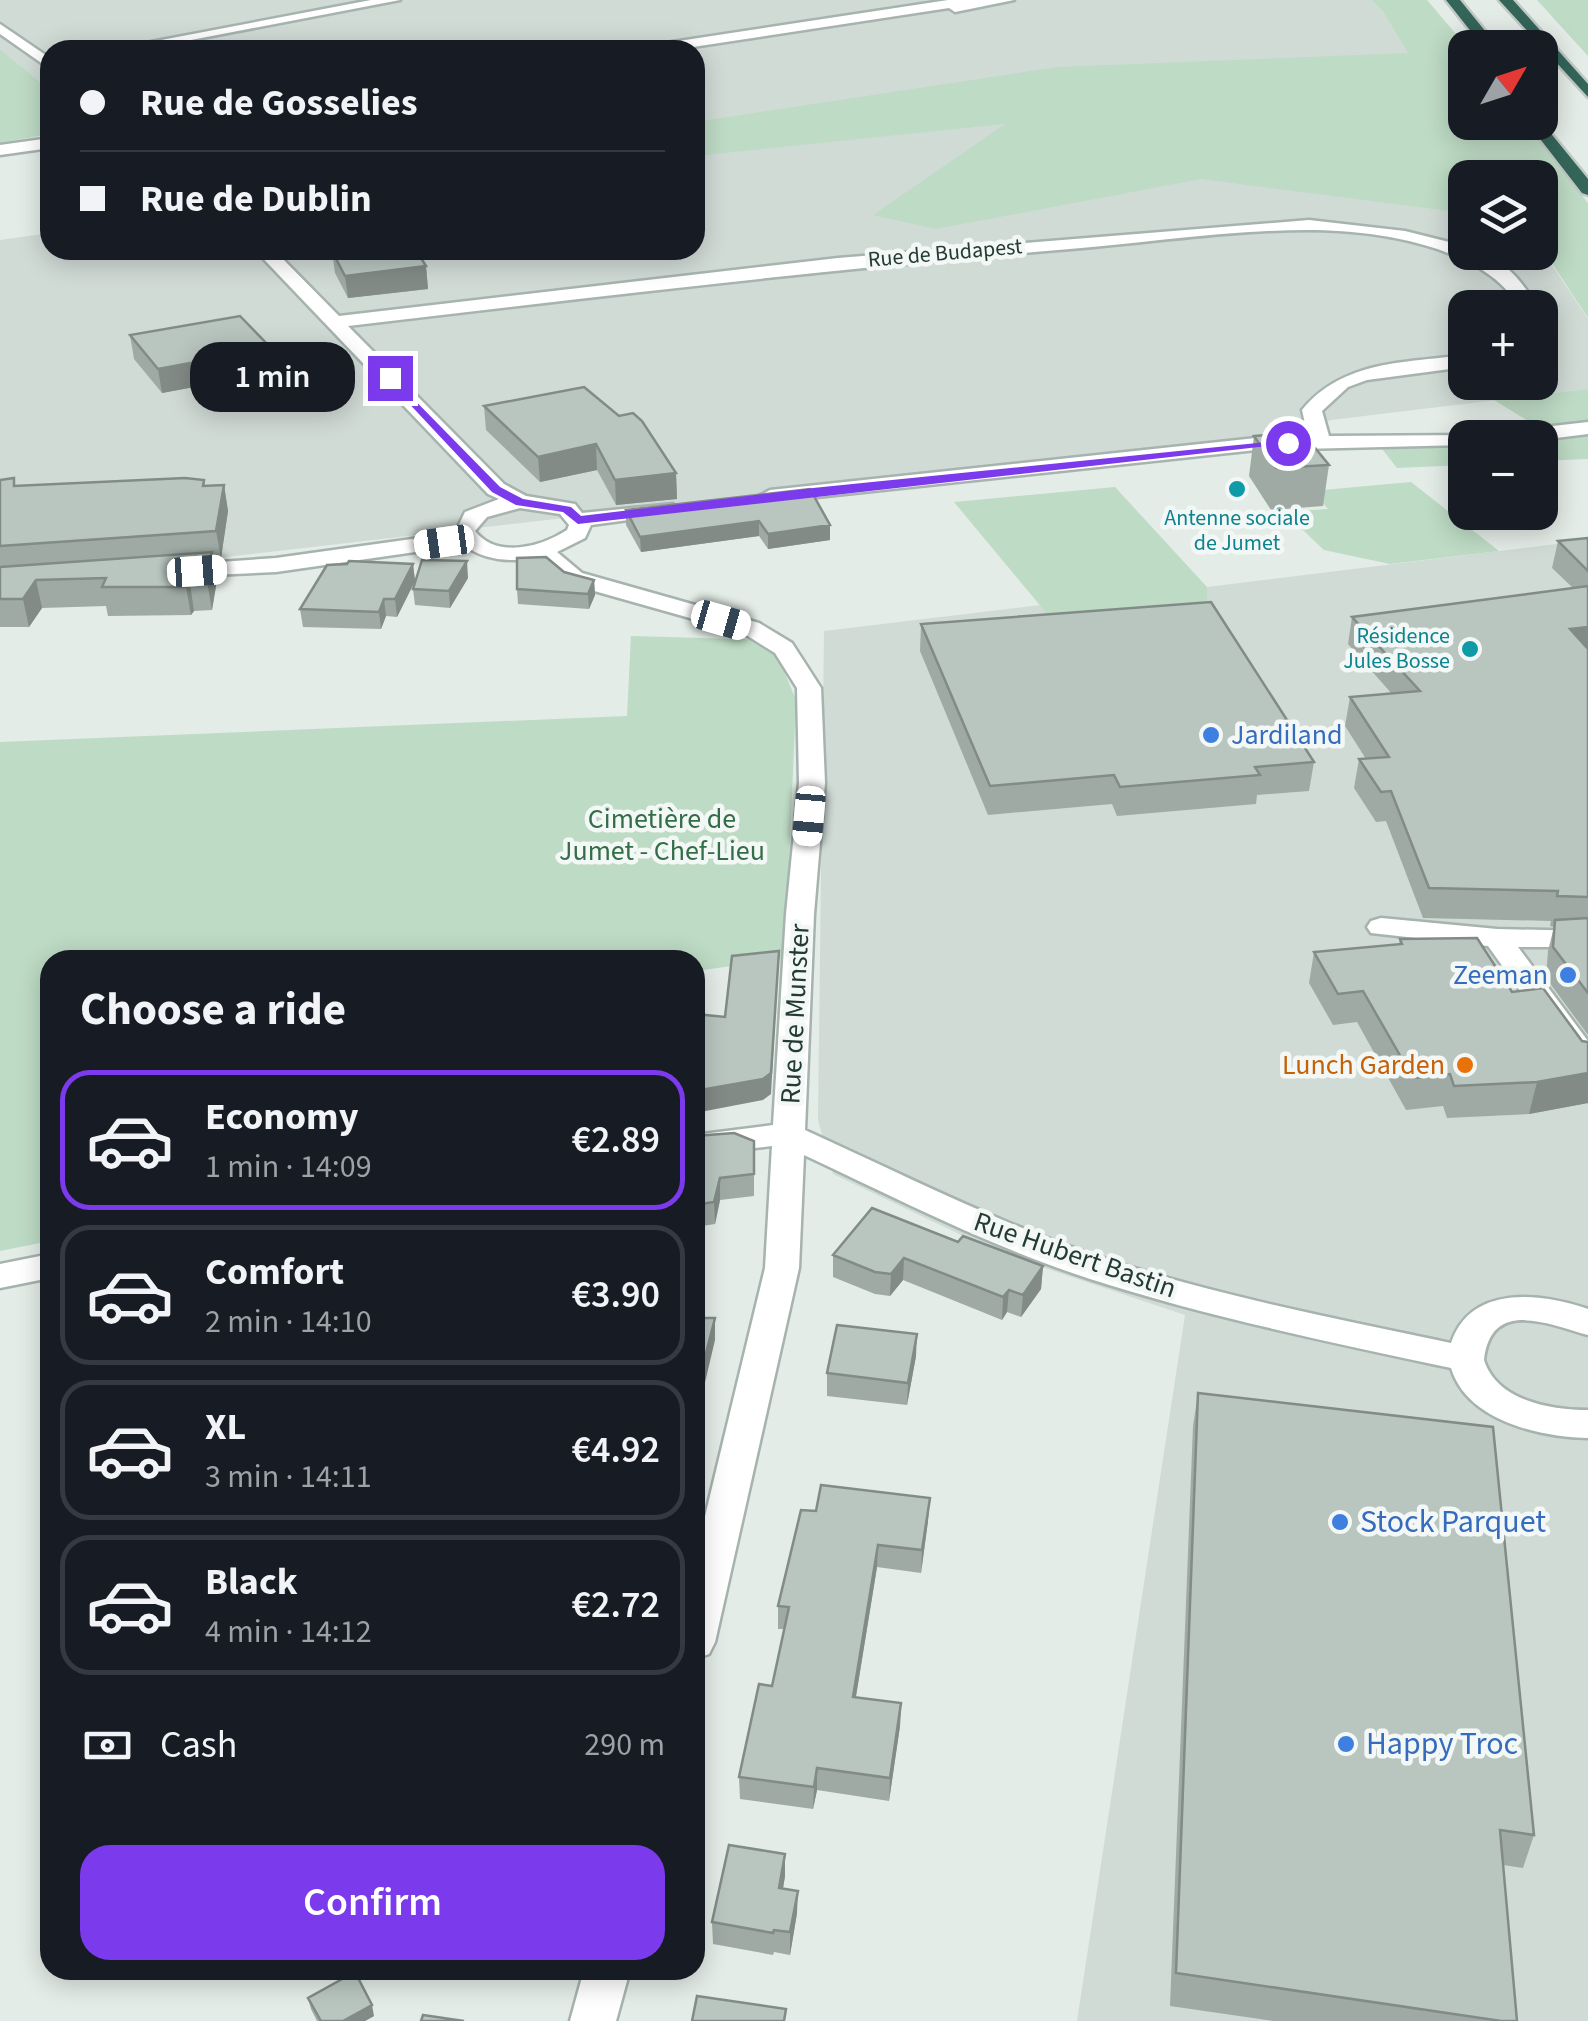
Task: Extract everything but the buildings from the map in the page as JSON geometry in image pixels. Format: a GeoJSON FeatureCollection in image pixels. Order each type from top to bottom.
{"type":"FeatureCollection","features":[{"type":"Feature","properties":{"kind":"highway"},"geometry":{"type":"LineString","coordinates":[[1454,0],[1478,30]]}},
{"type":"Feature","properties":{"kind":"highway"},"geometry":{"type":"LineString","coordinates":[[1506,0],[1588,93]]}},
{"type":"Feature","properties":{"kind":"highway"},"geometry":{"type":"LineString","coordinates":[[1558,127],[1565,132]]}},
{"type":"Feature","properties":{"kind":"highway"},"geometry":{"type":"LineString","coordinates":[[1557,140],[1588,190]]}},
{"type":"Feature","properties":{"kind":"street"},"geometry":{"type":"LineString","coordinates":[[171,40],[393,0]]}},
{"type":"Feature","properties":{"kind":"street"},"geometry":{"type":"LineString","coordinates":[[705,41],[974,0]]}},
{"type":"Feature","properties":{"kind":"street"},"geometry":{"type":"LineString","coordinates":[[705,46],[1007,0]]}},
{"type":"Feature","properties":{"kind":"street"},"geometry":{"type":"LineString","coordinates":[[0,28],[40,57]]}},
{"type":"Feature","properties":{"kind":"street"},"geometry":{"type":"LineString","coordinates":[[0,150],[40,144]]}},
{"type":"Feature","properties":{"kind":"street","name":"Rue de Budapest"},"geometry":{"type":"LineString","coordinates":[[338,322],[838,263],[1309,225],[1405,236],[1452,248],[1488,264],[1514,282],[1519,290]]}},
{"type":"Feature","properties":{"kind":"street"},"geometry":{"type":"LineString","coordinates":[[250,260],[478,492],[485,510]]}},
{"type":"Feature","properties":{"kind":"street"},"geometry":{"type":"LineString","coordinates":[[274,260],[496,489],[520,502]]}},
{"type":"Feature","properties":{"kind":"street"},"geometry":{"type":"LineString","coordinates":[[1320,442],[1312,410],[1340,383],[1363,375],[1448,363]]}},
{"type":"Feature","properties":{"kind":"street"},"geometry":{"type":"LineString","coordinates":[[1558,431],[1588,428]]}},
{"type":"Feature","properties":{"kind":"street"},"geometry":{"type":"LineString","coordinates":[[740,500],[1256,444],[1448,439]]}},
{"type":"Feature","properties":{"kind":"street"},"geometry":{"type":"LineString","coordinates":[[158,574],[542,550],[568,541],[577,533],[578,520],[567,509],[552,504],[520,502],[485,510],[466,522],[468,538],[478,546],[501,552]]}},
{"type":"Feature","properties":{"kind":"street"},"geometry":{"type":"LineString","coordinates":[[578,520],[688,506]]}},
{"type":"Feature","properties":{"kind":"street"},"geometry":{"type":"LineString","coordinates":[[276,565],[468,538]]}},
{"type":"Feature","properties":{"kind":"street","name":"Rue de Munster"},"geometry":{"type":"LineString","coordinates":[[542,550],[556,567],[574,578],[751,628],[784,648],[808,688],[812,783],[787,1134],[782,1268],[705,1599]]}},
{"type":"Feature","properties":{"kind":"street"},"geometry":{"type":"LineString","coordinates":[[1382,927],[1496,938],[1580,938]]}},
{"type":"Feature","properties":{"kind":"street"},"geometry":{"type":"LineString","coordinates":[[1496,938],[1588,1063]]}},
{"type":"Feature","properties":{"kind":"street"},"geometry":{"type":"LineString","coordinates":[[705,1144],[787,1134]]}},
{"type":"Feature","properties":{"kind":"street","name":"Rue Hubert Bastin"},"geometry":{"type":"LineString","coordinates":[[787,1134],[989,1228],[1100,1270],[1252,1313],[1467,1359]]}},
{"type":"Feature","properties":{"kind":"street"},"geometry":{"type":"LineString","coordinates":[[0,1276],[40,1268]]}},
{"type":"Feature","properties":{"kind":"street"},"geometry":{"type":"LineString","coordinates":[[1588,1323],[1550,1310],[1522,1308],[1497,1314],[1478,1325],[1468,1340],[1467,1359],[1476,1380],[1494,1399],[1519,1414],[1558,1425],[1588,1425]]}},
{"type":"Feature","properties":{"kind":"street"},"geometry":{"type":"LineString","coordinates":[[593,2021],[604,1980]]}},
{"type":"Feature","properties":{"kind":"shaded area"},"geometry":{"type":"Polygon","coordinates":[[[0,0],[1371,0],[1384,13],[1448,108],[1448,140],[1469,140],[1483,160],[1448,160],[1448,270],[1555,270],[1588,319],[1588,389],[1558,393],[1558,290],[1448,290],[1448,400],[1497,400],[1331,420],[1293,434],[0,583],[0,240],[40,234],[40,260],[705,260],[705,40],[40,40],[40,82],[0,49],[0,0]]]}},
{"type":"Feature","properties":{"kind":"shaded area"},"geometry":{"type":"Polygon","coordinates":[[[1588,540],[1588,2021],[1077,2021],[1185,1315],[997,1252],[833,1174],[818,1120],[824,631],[1041,605],[1063,633],[1207,617],[1207,587],[1588,540]]]}},
{"type":"Feature","properties":{"kind":"green space"},"geometry":{"type":"Polygon","coordinates":[[[1371,0],[1427,0],[1453,30],[1448,30],[1448,140],[1539,140],[1555,160],[1448,160],[1448,211],[1201,179],[936,229],[873,215],[1005,124],[705,155],[705,120],[1058,67],[1408,53],[1384,13],[1371,0]]]}},
{"type":"Feature","properties":{"kind":"green space"},"geometry":{"type":"Polygon","coordinates":[[[1537,0],[1588,0],[1588,56],[1537,0]]]}},
{"type":"Feature","properties":{"kind":"green space"},"geometry":{"type":"Polygon","coordinates":[[[0,49],[40,82],[40,136],[0,143],[0,49]]]}},
{"type":"Feature","properties":{"kind":"green space"},"geometry":{"type":"Polygon","coordinates":[[[1558,164],[1588,203],[1588,318],[1556,270],[1558,164]]]}},
{"type":"Feature","properties":{"kind":"green space"},"geometry":{"type":"Polygon","coordinates":[[[1588,389],[1588,459],[1558,460],[1558,420],[1526,420],[1494,400],[1558,400],[1558,393],[1588,389]]]}},
{"type":"Feature","properties":{"kind":"green space"},"geometry":{"type":"Polygon","coordinates":[[[1448,437],[1448,466],[1397,468],[1376,441],[1448,437]]]}},
{"type":"Feature","properties":{"kind":"green space"},"geometry":{"type":"Polygon","coordinates":[[[1411,482],[1448,511],[1448,530],[1472,530],[1499,551],[1390,564],[1324,550],[1284,512],[1328,509],[1312,491],[1411,482]]]}},
{"type":"Feature","properties":{"kind":"green space"},"geometry":{"type":"Polygon","coordinates":[[[1115,487],[1207,587],[1207,618],[1063,633],[954,502],[1115,487]]]}},
{"type":"Feature","properties":{"kind":"green space","name":"Cimetière de Jumet - Chef-Lieu"},"geometry":{"type":"Polygon","coordinates":[[[631,636],[771,640],[796,700],[785,959],[705,970],[705,950],[40,950],[40,1243],[0,1251],[0,742],[627,716],[631,636]]]}},
{"type":"Feature","properties":{"kind":"place","name":"Antenne sociale de Jumet"},"geometry":{"type":"Point","coordinates":[1237,489]}},
{"type":"Feature","properties":{"kind":"place","name":"Résidence Jules Bosse"},"geometry":{"type":"Point","coordinates":[1470,649]}},
{"type":"Feature","properties":{"kind":"place","name":"Jardiland"},"geometry":{"type":"Point","coordinates":[1211,735]}},
{"type":"Feature","properties":{"kind":"place","name":"Zeeman"},"geometry":{"type":"Point","coordinates":[1568,975]}},
{"type":"Feature","properties":{"kind":"place","name":"Lunch Garden"},"geometry":{"type":"Point","coordinates":[1465,1065]}},
{"type":"Feature","properties":{"kind":"place","name":"Stock Parquet"},"geometry":{"type":"Point","coordinates":[1340,1522]}},
{"type":"Feature","properties":{"kind":"place","name":"Happy Troc"},"geometry":{"type":"Point","coordinates":[1346,1744]}},
{"type":"Feature","properties":{"kind":"route"},"geometry":{"type":"LineString","coordinates":[[390,378],[496,489],[520,502],[567,509],[578,520],[1288,443]]}}]}
